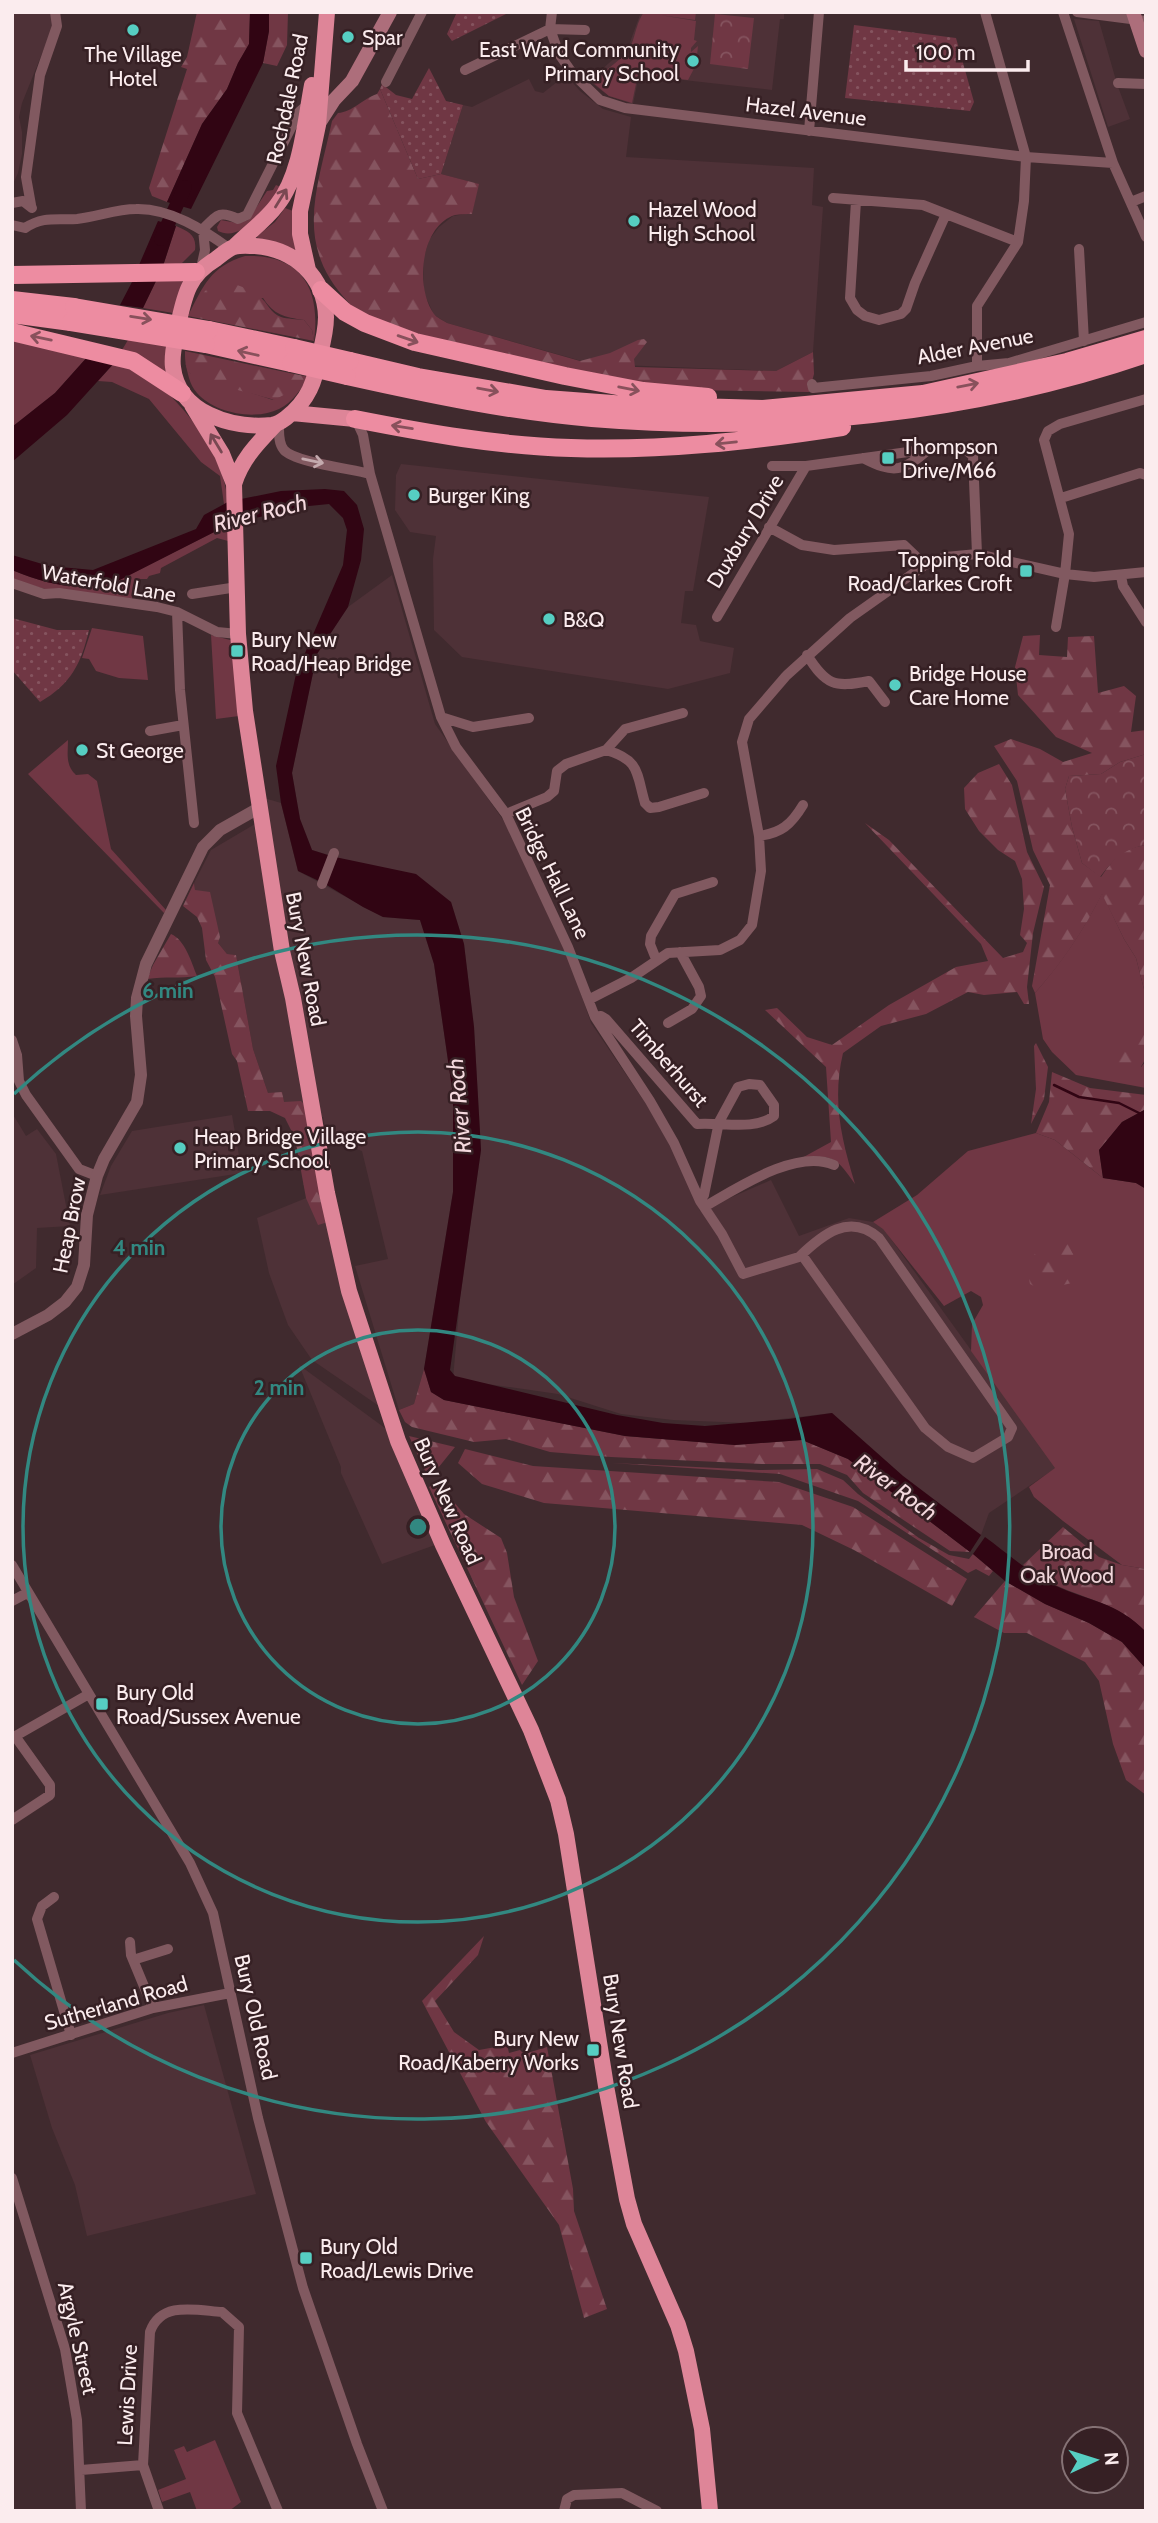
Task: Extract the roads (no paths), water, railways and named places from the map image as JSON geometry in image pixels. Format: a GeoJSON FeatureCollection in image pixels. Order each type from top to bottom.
{"type":"FeatureCollection","features":[{"type":"Feature","properties":{"kind":"highway","name":"Rochdale Road"},"geometry":{"type":"LineString","coordinates":[[232,248],[268,216],[284,196],[314,100],[326,17]]}},
{"type":"Feature","properties":{"kind":"highway","name":"Rochdale Road"},"geometry":{"type":"LineString","coordinates":[[308,270],[300,234],[300,211],[318,125],[314,100]]}},
{"type":"Feature","properties":{"kind":"highway"},"geometry":{"type":"LineString","coordinates":[[12,275],[192,272],[232,248],[272,247],[292,256],[308,270],[321,290],[345,312],[365,323],[415,342],[643,391],[738,400],[827,402]]}},
{"type":"Feature","properties":{"kind":"highway"},"geometry":{"type":"LineString","coordinates":[[187,399],[174,375],[173,354],[192,272]]}},
{"type":"Feature","properties":{"kind":"highway"},"geometry":{"type":"LineString","coordinates":[[282,420],[305,400],[315,380],[326,328],[321,290]]}},
{"type":"Feature","properties":{"kind":"highway"},"geometry":{"type":"LineString","coordinates":[[12,300],[73,315],[207,337],[292,355],[484,404],[591,418],[670,422],[766,422],[875,413],[961,401]]}},
{"type":"Feature","properties":{"kind":"highway"},"geometry":{"type":"LineString","coordinates":[[12,314],[73,315]]}},
{"type":"Feature","properties":{"kind":"highway"},"geometry":{"type":"LineString","coordinates":[[12,332],[133,361],[217,418],[237,424],[319,415],[479,440],[570,448],[665,448],[728,444],[794,435],[916,414],[1146,354]]}},
{"type":"Feature","properties":{"kind":"highway"},"geometry":{"type":"LineString","coordinates":[[348,368],[546,399],[763,409],[923,394],[1067,362],[1146,339]]}},
{"type":"Feature","properties":{"kind":"highway","name":"Bury New Road"},"geometry":{"type":"LineString","coordinates":[[187,399],[222,454],[234,491],[238,634],[245,711],[280,939],[327,1193],[349,1291],[398,1441],[443,1545],[531,1730],[558,1800],[566,1834],[608,2100],[627,2200],[637,2232],[678,2325],[693,2374],[702,2429],[710,2511]]}},
{"type":"Feature","properties":{"kind":"highway","name":"Bury New Road"},"geometry":{"type":"LineString","coordinates":[[234,491],[240,467],[250,452],[282,420]]}},
{"type":"Feature","properties":{"kind":"main road"},"geometry":{"type":"LineString","coordinates":[[318,125],[334,100],[352,81],[390,12]]}},
{"type":"Feature","properties":{"kind":"main road"},"geometry":{"type":"LineString","coordinates":[[1138,18],[1146,51]]}},
{"type":"Feature","properties":{"kind":"main road"},"geometry":{"type":"LineString","coordinates":[[314,100],[352,81]]}},
{"type":"Feature","properties":{"kind":"street"},"geometry":{"type":"LineString","coordinates":[[32,222],[34,215],[26,177],[40,75],[57,26],[55,12]]}},
{"type":"Feature","properties":{"kind":"street"},"geometry":{"type":"LineString","coordinates":[[386,82],[422,12]]}},
{"type":"Feature","properties":{"kind":"street"},"geometry":{"type":"LineString","coordinates":[[550,29],[552,12]]}},
{"type":"Feature","properties":{"kind":"street"},"geometry":{"type":"LineString","coordinates":[[809,131],[819,12]]}},
{"type":"Feature","properties":{"kind":"street"},"geometry":{"type":"LineString","coordinates":[[977,366],[977,306],[1018,242],[1026,157],[985,12]]}},
{"type":"Feature","properties":{"kind":"street"},"geometry":{"type":"LineString","coordinates":[[1063,12],[1113,163],[1146,237]]}},
{"type":"Feature","properties":{"kind":"street"},"geometry":{"type":"LineString","coordinates":[[1077,12],[1138,18]]}},
{"type":"Feature","properties":{"kind":"street"},"geometry":{"type":"LineString","coordinates":[[465,70],[550,29],[585,30]]}},
{"type":"Feature","properties":{"kind":"street","name":"Hazel Avenue"},"geometry":{"type":"LineString","coordinates":[[550,29],[559,54],[573,74],[600,100],[625,108],[1026,157],[1113,163]]}},
{"type":"Feature","properties":{"kind":"street"},"geometry":{"type":"LineString","coordinates":[[1118,83],[1146,84]]}},
{"type":"Feature","properties":{"kind":"street"},"geometry":{"type":"LineString","coordinates":[[199,227],[217,215],[226,213],[238,219],[247,215],[299,112],[314,100]]}},
{"type":"Feature","properties":{"kind":"street"},"geometry":{"type":"LineString","coordinates":[[13,202],[26,177]]}},
{"type":"Feature","properties":{"kind":"street"},"geometry":{"type":"LineString","coordinates":[[1131,202],[1146,196]]}},
{"type":"Feature","properties":{"kind":"street"},"geometry":{"type":"LineString","coordinates":[[833,198],[923,205],[1018,242]]}},
{"type":"Feature","properties":{"kind":"street"},"geometry":{"type":"LineString","coordinates":[[13,202],[23,201],[54,219]]}},
{"type":"Feature","properties":{"kind":"street"},"geometry":{"type":"LineString","coordinates":[[856,201],[850,298],[857,310],[865,316],[879,320],[893,318],[906,309],[946,214]]}},
{"type":"Feature","properties":{"kind":"street"},"geometry":{"type":"LineString","coordinates":[[13,226],[25,228],[32,222],[78,219],[137,209],[153,210],[199,227],[232,248]]}},
{"type":"Feature","properties":{"kind":"street"},"geometry":{"type":"LineString","coordinates":[[192,272],[205,250],[199,227]]}},
{"type":"Feature","properties":{"kind":"street"},"geometry":{"type":"LineString","coordinates":[[1079,250],[1084,341]]}},
{"type":"Feature","properties":{"kind":"street","name":"Alder Avenue"},"geometry":{"type":"LineString","coordinates":[[812,384],[813,388],[931,376],[977,366],[1009,363],[1146,322]]}},
{"type":"Feature","properties":{"kind":"street"},"geometry":{"type":"LineString","coordinates":[[1056,627],[1069,534],[1044,440],[1048,431],[1060,424],[1146,400]]}},
{"type":"Feature","properties":{"kind":"street","name":"Bridge Hall Lane"},"geometry":{"type":"LineString","coordinates":[[355,419],[363,435],[370,474],[441,717],[456,747],[506,814],[596,1017],[650,1101],[674,1143],[702,1204],[743,1274],[802,1255]]}},
{"type":"Feature","properties":{"kind":"street"},"geometry":{"type":"LineString","coordinates":[[282,420],[279,441],[285,451],[296,457],[370,474]]}},
{"type":"Feature","properties":{"kind":"street"},"geometry":{"type":"LineString","coordinates":[[772,466],[806,466],[962,447],[973,456],[977,554]]}},
{"type":"Feature","properties":{"kind":"street","name":"Duxbury Drive"},"geometry":{"type":"LineString","coordinates":[[716,617],[806,466]]}},
{"type":"Feature","properties":{"kind":"street"},"geometry":{"type":"LineString","coordinates":[[1060,498],[1140,473],[1146,475]]}},
{"type":"Feature","properties":{"kind":"street"},"geometry":{"type":"LineString","coordinates":[[769,527],[802,545],[834,550],[904,545],[925,565]]}},
{"type":"Feature","properties":{"kind":"street"},"geometry":{"type":"LineString","coordinates":[[590,999],[631,978],[668,953],[720,950],[740,940],[752,925],[761,871],[758,836],[742,742],[749,719],[807,655],[850,618],[925,565],[946,557],[977,554],[1065,574],[1094,577],[1146,572]]}},
{"type":"Feature","properties":{"kind":"street"},"geometry":{"type":"LineString","coordinates":[[1121,576],[1123,586],[1146,622]]}},
{"type":"Feature","properties":{"kind":"street","name":"Waterfold Lane"},"geometry":{"type":"LineString","coordinates":[[12,583],[44,594],[59,593],[157,607],[177,612],[216,632],[238,634]]}},
{"type":"Feature","properties":{"kind":"street"},"geometry":{"type":"LineString","coordinates":[[192,594],[237,587]]}},
{"type":"Feature","properties":{"kind":"street"},"geometry":{"type":"LineString","coordinates":[[177,612],[183,724],[194,823]]}},
{"type":"Feature","properties":{"kind":"street"},"geometry":{"type":"LineString","coordinates":[[807,655],[820,675],[838,685],[869,681],[885,702]]}},
{"type":"Feature","properties":{"kind":"street"},"geometry":{"type":"LineString","coordinates":[[506,814],[547,797],[554,791],[557,771],[566,764],[606,750],[625,729],[682,713]]}},
{"type":"Feature","properties":{"kind":"street"},"geometry":{"type":"LineString","coordinates":[[441,717],[473,727],[529,718]]}},
{"type":"Feature","properties":{"kind":"street"},"geometry":{"type":"LineString","coordinates":[[150,732],[183,724]]}},
{"type":"Feature","properties":{"kind":"street"},"geometry":{"type":"LineString","coordinates":[[606,750],[632,761],[645,803],[650,808],[704,793]]}},
{"type":"Feature","properties":{"kind":"street"},"geometry":{"type":"LineString","coordinates":[[758,836],[775,834],[793,822],[803,806]]}},
{"type":"Feature","properties":{"kind":"street","name":"Heap Brow"},"geometry":{"type":"LineString","coordinates":[[12,1334],[48,1315],[65,1302],[76,1287],[84,1265],[88,1215],[97,1176],[137,1102],[141,1075],[137,998],[146,964],[203,847],[220,830],[259,808]]}},
{"type":"Feature","properties":{"kind":"street"},"geometry":{"type":"LineString","coordinates":[[321,884],[334,853]]}},
{"type":"Feature","properties":{"kind":"street"},"geometry":{"type":"LineString","coordinates":[[656,959],[650,944],[651,936],[675,894],[713,883]]}},
{"type":"Feature","properties":{"kind":"street"},"geometry":{"type":"LineString","coordinates":[[668,1024],[692,1009],[701,996],[681,952]]}},
{"type":"Feature","properties":{"kind":"street","name":"Timberhurst"},"geometry":{"type":"LineString","coordinates":[[596,1017],[606,1019],[697,1124],[719,1122],[750,1125],[764,1123],[774,1116],[774,1105],[760,1085],[738,1087],[719,1122],[702,1204]]}},
{"type":"Feature","properties":{"kind":"street"},"geometry":{"type":"LineString","coordinates":[[12,1040],[17,1055],[19,1081],[26,1095],[79,1170],[97,1176]]}},
{"type":"Feature","properties":{"kind":"street"},"geometry":{"type":"LineString","coordinates":[[702,1204],[776,1169],[808,1161],[825,1161],[834,1165]]}},
{"type":"Feature","properties":{"kind":"street"},"geometry":{"type":"LineString","coordinates":[[856,1226],[869,1229],[879,1238],[1012,1428],[1008,1437],[973,1458],[948,1447],[925,1428],[802,1255],[816,1241],[836,1228],[856,1226]]}},
{"type":"Feature","properties":{"kind":"street","name":"Bury Old Road"},"geometry":{"type":"LineString","coordinates":[[12,1565],[205,1892],[213,1913],[258,2118],[303,2288],[383,2511]]}},
{"type":"Feature","properties":{"kind":"street"},"geometry":{"type":"LineString","coordinates":[[12,1601],[27,1593]]}},
{"type":"Feature","properties":{"kind":"street"},"geometry":{"type":"LineString","coordinates":[[12,1820],[50,1795],[50,1785],[14,1737],[89,1694]]}},
{"type":"Feature","properties":{"kind":"street"},"geometry":{"type":"LineString","coordinates":[[54,1897],[41,1906],[37,1919],[71,2035]]}},
{"type":"Feature","properties":{"kind":"street"},"geometry":{"type":"LineString","coordinates":[[27,1930],[38,1927]]}},
{"type":"Feature","properties":{"kind":"street"},"geometry":{"type":"LineString","coordinates":[[130,1942],[134,1960],[153,2008]]}},
{"type":"Feature","properties":{"kind":"street"},"geometry":{"type":"LineString","coordinates":[[134,1960],[168,1949]]}},
{"type":"Feature","properties":{"kind":"street","name":"Sutherland Road"},"geometry":{"type":"LineString","coordinates":[[12,2053],[153,2008],[230,1993]]}},
{"type":"Feature","properties":{"kind":"street","name":"Argyle Street"},"geometry":{"type":"LineString","coordinates":[[12,2178],[65,2349],[77,2420],[81,2511]]}},
{"type":"Feature","properties":{"kind":"street","name":"Lewis Drive"},"geometry":{"type":"LineString","coordinates":[[159,2511],[143,2465],[150,2332],[156,2319],[173,2310],[189,2310],[222,2312],[240,2321],[237,2413],[278,2511]]}},
{"type":"Feature","properties":{"kind":"street","name":"Lewis Drive"},"geometry":{"type":"LineString","coordinates":[[81,2470],[143,2465]]}},
{"type":"Feature","properties":{"kind":"street"},"geometry":{"type":"LineString","coordinates":[[564,2511],[567,2499],[574,2496],[622,2493],[657,2511]]}},
{"type":"Feature","properties":{"kind":"water"},"geometry":{"type":"Polygon","coordinates":[[[250,12],[269,12],[269,31],[263,63],[191,209],[167,202],[202,124],[227,89],[249,44],[250,12]]]}},
{"type":"Feature","properties":{"kind":"water"},"geometry":{"type":"Polygon","coordinates":[[[158,221],[176,226],[163,266],[139,265],[158,221]]]}},
{"type":"Feature","properties":{"kind":"water"},"geometry":{"type":"Polygon","coordinates":[[[156,281],[143,308],[120,305],[132,282],[156,281]]]}},
{"type":"Feature","properties":{"kind":"water"},"geometry":{"type":"Polygon","coordinates":[[[89,355],[116,361],[67,415],[12,462],[12,427],[55,393],[89,355]]]}},
{"type":"Feature","properties":{"kind":"water"},"geometry":{"type":"Polygon","coordinates":[[[281,491],[344,491],[357,505],[364,529],[361,560],[348,607],[317,654],[292,773],[300,819],[312,850],[331,856],[321,882],[298,871],[281,803],[276,766],[296,674],[343,565],[347,530],[343,518],[329,504],[242,521],[241,499],[281,491]]]}},
{"type":"Feature","properties":{"kind":"water"},"geometry":{"type":"Polygon","coordinates":[[[228,502],[228,525],[114,583],[62,585],[12,570],[12,555],[49,566],[93,570],[196,529],[204,515],[228,502]]]}},
{"type":"Feature","properties":{"kind":"water"},"geometry":{"type":"Polygon","coordinates":[[[335,857],[416,874],[451,902],[464,944],[474,1027],[481,1150],[450,1370],[455,1376],[617,1415],[663,1423],[705,1426],[832,1413],[903,1476],[981,1535],[970,1552],[848,1459],[802,1440],[735,1445],[625,1436],[444,1400],[431,1392],[424,1369],[453,1192],[453,1095],[434,964],[420,920],[383,917],[325,884],[335,857]]]}},
{"type":"Feature","properties":{"kind":"water"},"geometry":{"type":"Polygon","coordinates":[[[1146,1109],[1146,1189],[1136,1183],[1103,1178],[1099,1150],[1122,1122],[1146,1109]]]}},
{"type":"Feature","properties":{"kind":"water"},"geometry":{"type":"Polygon","coordinates":[[[985,1537],[1045,1580],[1113,1608],[1135,1622],[1146,1632],[1146,1669],[1122,1642],[1005,1581],[973,1554],[985,1537]]]}},
{"type":"Feature","properties":{"kind":"waterway","name":"River Roch"},"geometry":{"type":"LineString","coordinates":[[161,239],[185,187]]}},
{"type":"Feature","properties":{"kind":"waterway"},"geometry":{"type":"LineString","coordinates":[[1054,1085],[1079,1097],[1119,1103],[1139,1113]]}},
{"type":"Feature","properties":{"kind":"place","name":"The Village Hotel"},"geometry":{"type":"Point","coordinates":[133,30]}},
{"type":"Feature","properties":{"kind":"place","name":"Spar"},"geometry":{"type":"Point","coordinates":[348,37]}},
{"type":"Feature","properties":{"kind":"place","name":"East Ward Community Primary School"},"geometry":{"type":"Point","coordinates":[693,61]}},
{"type":"Feature","properties":{"kind":"place","name":"Hazel Wood High School"},"geometry":{"type":"Point","coordinates":[634,221]}},
{"type":"Feature","properties":{"kind":"place","name":"Thompson Drive/M66"},"geometry":{"type":"Point","coordinates":[888,458]}},
{"type":"Feature","properties":{"kind":"place","name":"Burger King"},"geometry":{"type":"Point","coordinates":[414,495]}},
{"type":"Feature","properties":{"kind":"place","name":"Topping Fold Road/Clarkes Croft"},"geometry":{"type":"Point","coordinates":[1026,571]}},
{"type":"Feature","properties":{"kind":"place","name":"B&Q"},"geometry":{"type":"Point","coordinates":[549,619]}},
{"type":"Feature","properties":{"kind":"place","name":"Bury New Road/Heap Bridge"},"geometry":{"type":"Point","coordinates":[237,651]}},
{"type":"Feature","properties":{"kind":"place","name":"Bridge House Care Home"},"geometry":{"type":"Point","coordinates":[895,685]}},
{"type":"Feature","properties":{"kind":"place","name":"St George"},"geometry":{"type":"Point","coordinates":[82,750]}},
{"type":"Feature","properties":{"kind":"place","name":"Heap Bridge Village Primary School"},"geometry":{"type":"Point","coordinates":[180,1148]}},
{"type":"Feature","properties":{"kind":"place","name":"Bury Old Road/Sussex Avenue"},"geometry":{"type":"Point","coordinates":[102,1704]}},
{"type":"Feature","properties":{"kind":"place","name":"Bury New Road/Kaberry Works"},"geometry":{"type":"Point","coordinates":[593,2050]}},
{"type":"Feature","properties":{"kind":"place","name":"Bury Old Road/Lewis Drive"},"geometry":{"type":"Point","coordinates":[306,2258]}},
{"type":"Feature","properties":{"kind":"park label","name":"Broad Oak Wood"},"geometry":{"type":"Point","coordinates":[1067,1563]}}]}
